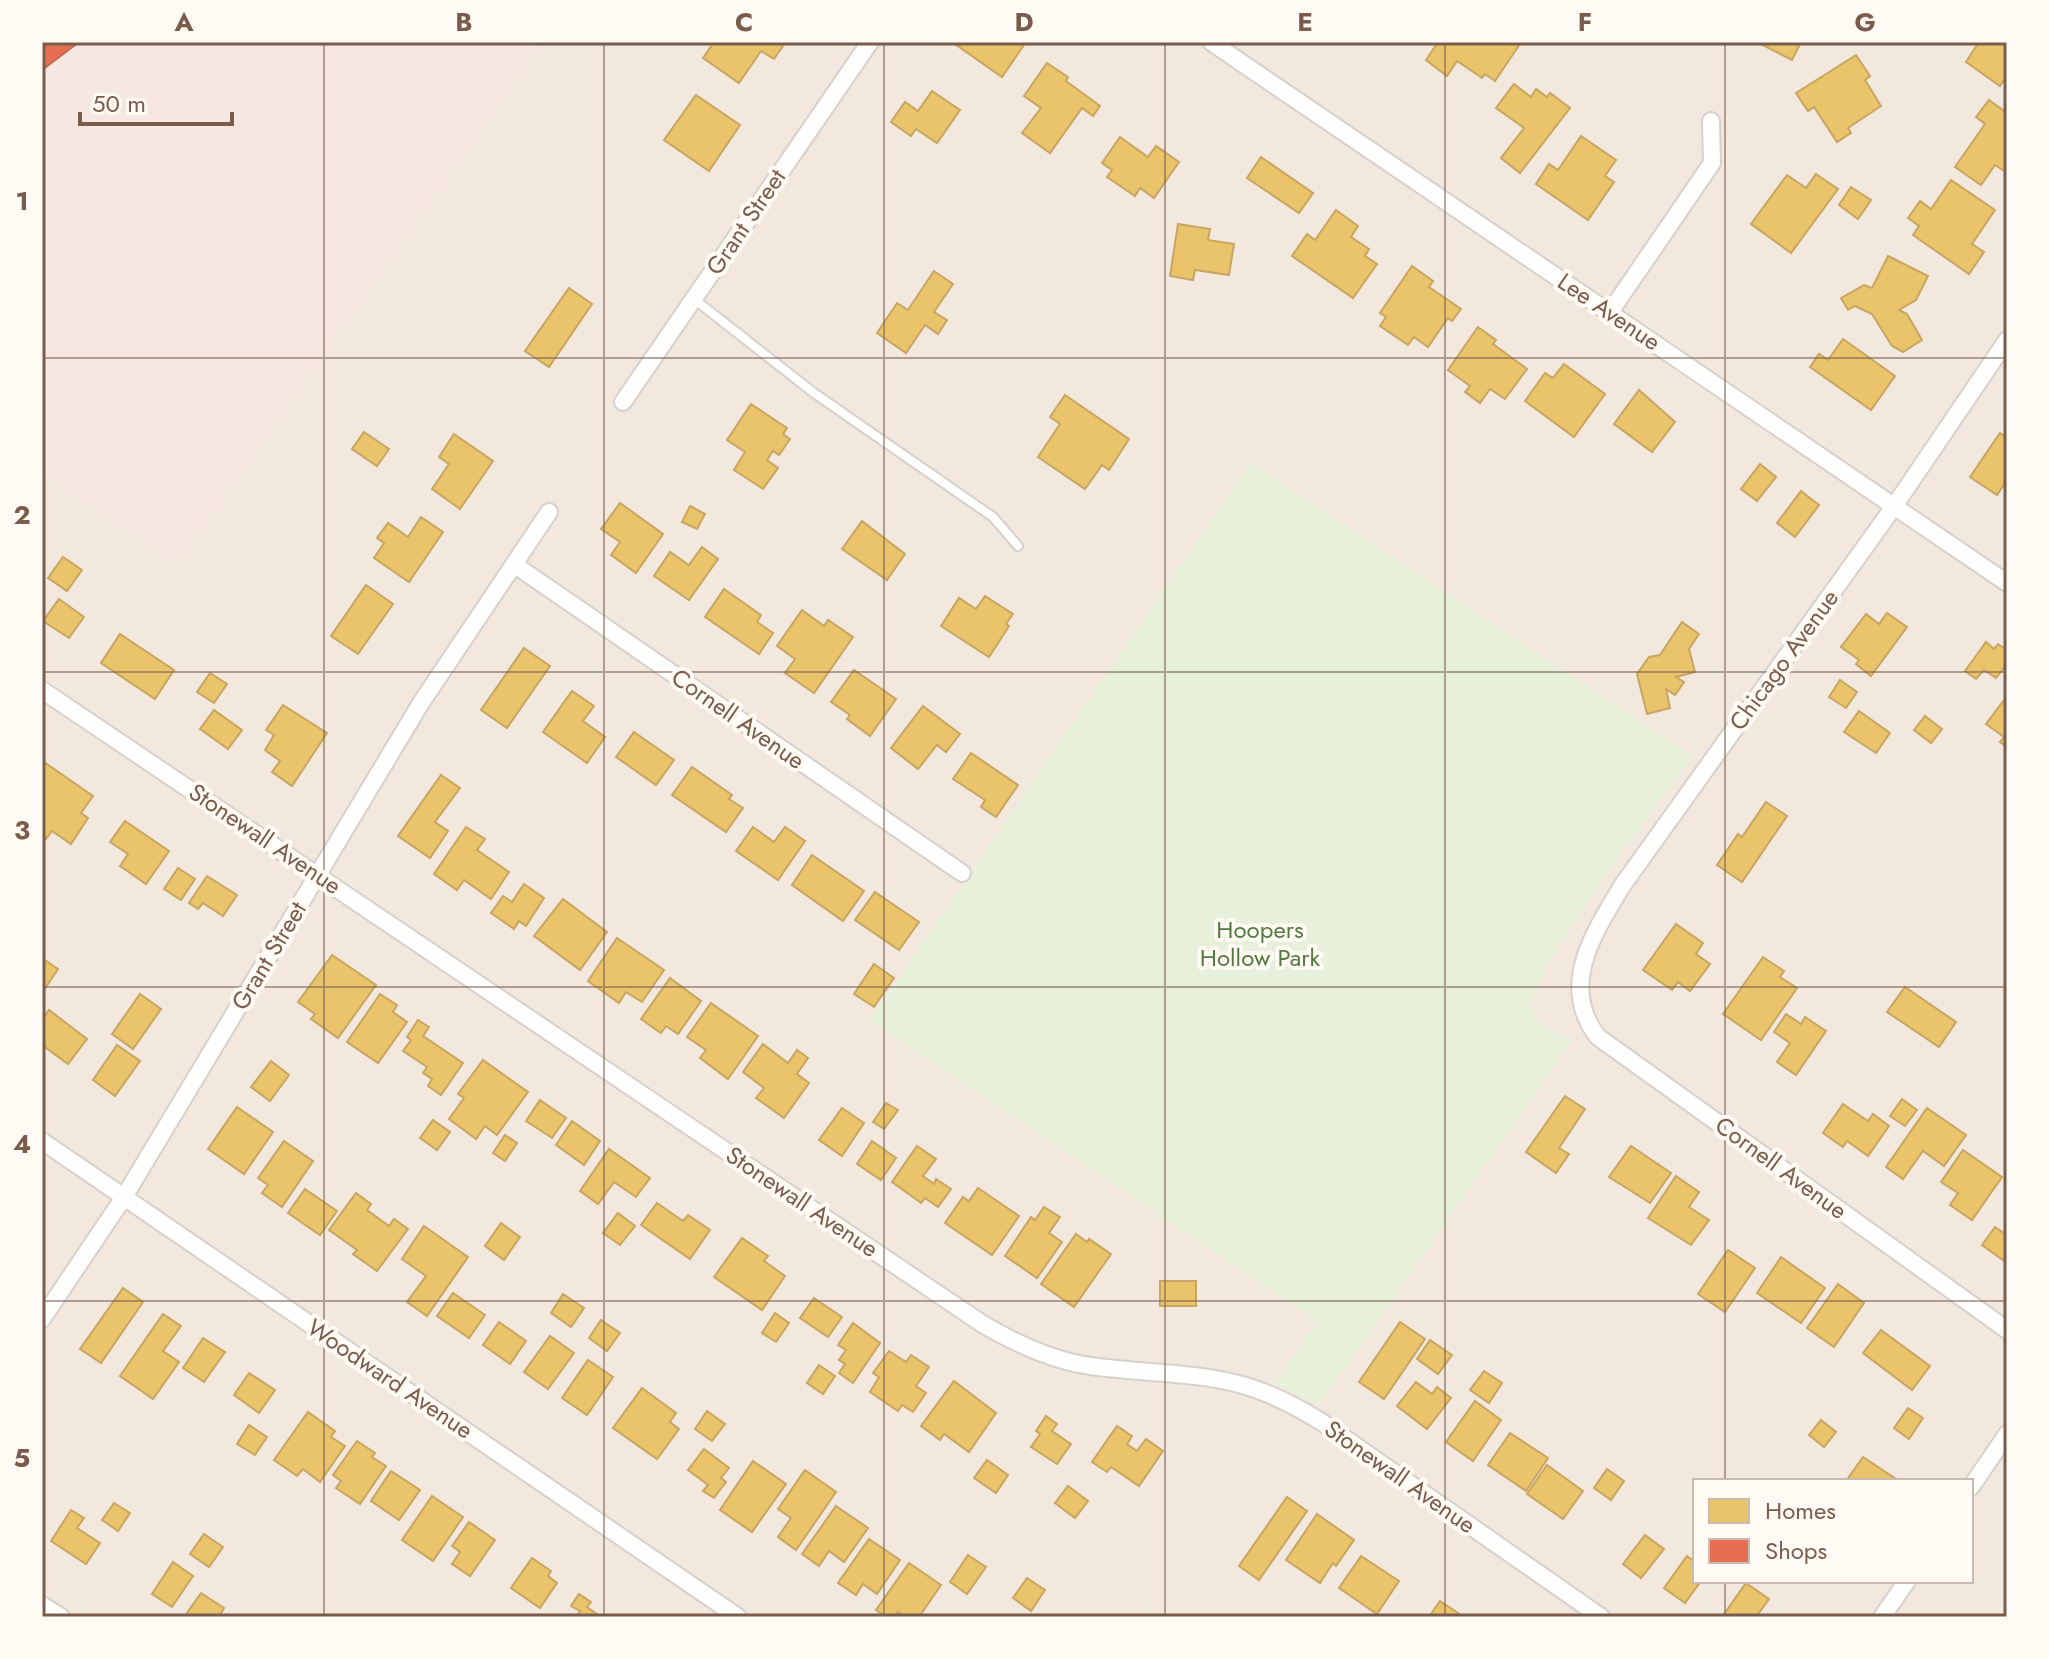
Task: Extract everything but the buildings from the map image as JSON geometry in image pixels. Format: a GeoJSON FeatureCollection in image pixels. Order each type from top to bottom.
{"type":"FeatureCollection","features":[{"type":"Feature","properties":{"kind":"street","name":"Grant Street"},"geometry":{"type":"LineString","coordinates":[[623,402],[870,42]]}},
{"type":"Feature","properties":{"kind":"street","name":"Lee Avenue"},"geometry":{"type":"LineString","coordinates":[[1211,42],[2007,583]]}},
{"type":"Feature","properties":{"kind":"street"},"geometry":{"type":"LineString","coordinates":[[1610,312],[1712,163],[1711,121]]}},
{"type":"Feature","properties":{"kind":"street","name":"Chicago Avenue"},"geometry":{"type":"LineString","coordinates":[[1579,988],[1589,947],[1622,886],[1895,505],[2007,340]]}},
{"type":"Feature","properties":{"kind":"street","name":"Grant Street"},"geometry":{"type":"LineString","coordinates":[[42,1319],[124,1197],[421,703],[549,512]]}},
{"type":"Feature","properties":{"kind":"street","name":"Cornell Avenue"},"geometry":{"type":"LineString","coordinates":[[515,565],[962,873]]}},
{"type":"Feature","properties":{"kind":"street","name":"Stonewall Avenue"},"geometry":{"type":"LineString","coordinates":[[42,690],[1004,1337],[1039,1353],[1070,1362],[1209,1379],[1252,1387],[1286,1401],[1320,1421],[1601,1617]]}},
{"type":"Feature","properties":{"kind":"street","name":"Cornell Avenue"},"geometry":{"type":"LineString","coordinates":[[1579,988],[1587,1022],[1598,1037],[2007,1330]]}},
{"type":"Feature","properties":{"kind":"street","name":"Woodward Avenue"},"geometry":{"type":"LineString","coordinates":[[42,1141],[738,1617]]}},
{"type":"Feature","properties":{"kind":"street"},"geometry":{"type":"LineString","coordinates":[[1973,1484],[2007,1434]]}},
{"type":"Feature","properties":{"kind":"street"},"geometry":{"type":"LineString","coordinates":[[1882,1617],[1906,1583]]}},
{"type":"Feature","properties":{"kind":"street"},"geometry":{"type":"LineString","coordinates":[[42,1605],[61,1617]]}},
{"type":"Feature","properties":{"kind":"lane"},"geometry":{"type":"LineString","coordinates":[[693,299],[814,393],[993,517],[1018,546]]}},
{"type":"Feature","properties":{"kind":"shaded area"},"geometry":{"type":"Polygon","coordinates":[[[42,42],[541,42],[176,564],[42,472],[42,42]]]}},
{"type":"Feature","properties":{"kind":"shaded area"},"geometry":{"type":"Polygon","coordinates":[[[541,42],[2007,42],[2007,1617],[42,1617],[42,472],[176,563],[541,42]]]}},
{"type":"Feature","properties":{"kind":"green space","name":"Hoopers Hollow Park"},"geometry":{"type":"Polygon","coordinates":[[[1251,463],[1692,756],[1575,920],[1538,985],[1532,1005],[1536,1018],[1571,1041],[1319,1405],[1275,1384],[1317,1321],[870,1020],[1251,463]]]}}]}
